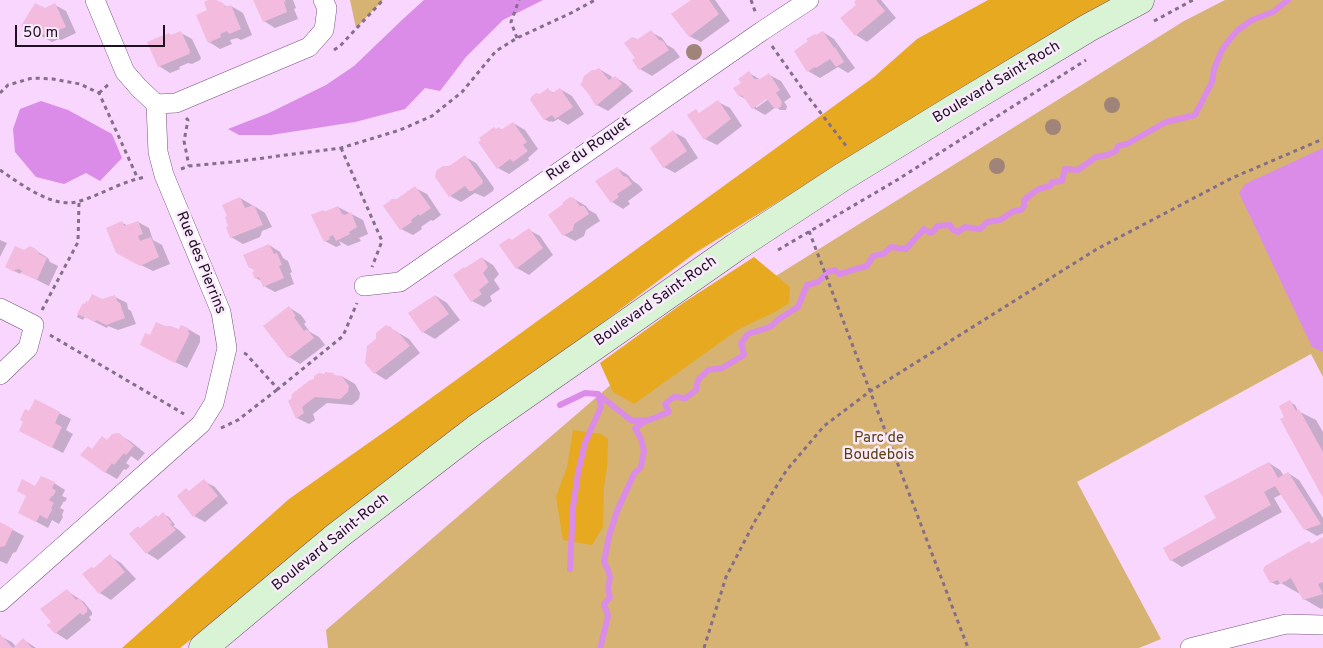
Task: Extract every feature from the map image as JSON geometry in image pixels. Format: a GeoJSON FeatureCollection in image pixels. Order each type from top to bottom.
{"type":"FeatureCollection","features":[{"type":"Feature","properties":{"kind":"main road","name":"Boulevard Saint-Roch"},"geometry":{"type":"LineString","coordinates":[[202,648],[336,536],[476,429],[736,247],[841,178],[1088,28],[1144,12]]}},
{"type":"Feature","properties":{"kind":"street"},"geometry":{"type":"LineString","coordinates":[[95,0],[125,72],[156,104],[176,103],[309,47],[324,30],[326,8],[323,0]]}},
{"type":"Feature","properties":{"kind":"street","name":"Rue du Roquet"},"geometry":{"type":"LineString","coordinates":[[364,286],[400,282],[809,0]]}},
{"type":"Feature","properties":{"kind":"street","name":"Rue des Pierrins"},"geometry":{"type":"LineString","coordinates":[[0,602],[201,424],[214,403],[227,348],[221,312],[164,174],[158,152],[156,104]]}},
{"type":"Feature","properties":{"kind":"street"},"geometry":{"type":"LineString","coordinates":[[0,308],[34,325],[28,348],[0,375]]}},
{"type":"Feature","properties":{"kind":"street"},"geometry":{"type":"LineString","coordinates":[[1190,648],[1286,624],[1323,625]]}},
{"type":"Feature","properties":{"kind":"path"},"geometry":{"type":"LineString","coordinates":[[517,38],[511,22],[520,0]]}},
{"type":"Feature","properties":{"kind":"path"},"geometry":{"type":"LineString","coordinates":[[188,120],[184,141],[189,166],[341,148],[400,130],[432,116],[462,92],[496,51],[517,38],[595,0]]}},
{"type":"Feature","properties":{"kind":"path"},"geometry":{"type":"LineString","coordinates":[[752,0],[762,31],[806,94],[848,149]]}},
{"type":"Feature","properties":{"kind":"path"},"geometry":{"type":"LineString","coordinates":[[1144,12],[1193,0]]}},
{"type":"Feature","properties":{"kind":"path"},"geometry":{"type":"LineString","coordinates":[[775,252],[897,180],[1088,58]]}},
{"type":"Feature","properties":{"kind":"path"},"geometry":{"type":"LineString","coordinates":[[0,93],[8,84],[32,78],[54,79],[80,84],[99,93],[138,179],[79,202],[63,203],[31,191],[0,170]]}},
{"type":"Feature","properties":{"kind":"path"},"geometry":{"type":"LineString","coordinates":[[704,648],[726,577],[755,521],[786,471],[824,426],[869,392],[1097,248],[1232,178],[1323,139]]}},
{"type":"Feature","properties":{"kind":"path"},"geometry":{"type":"LineString","coordinates":[[79,202],[78,242],[34,325],[201,424],[217,430],[238,420],[343,336],[382,241],[341,148]]}},
{"type":"Feature","properties":{"kind":"path"},"geometry":{"type":"LineString","coordinates":[[893,173],[897,180]]}},
{"type":"Feature","properties":{"kind":"path"},"geometry":{"type":"LineString","coordinates":[[809,231],[968,648]]}},
{"type":"Feature","properties":{"kind":"path"},"geometry":{"type":"LineString","coordinates":[[227,348],[246,354],[278,389]]}},
{"type":"Feature","properties":{"kind":"green space"},"geometry":{"type":"Polygon","coordinates":[[[350,0],[383,0],[356,28],[350,0]]]}},
{"type":"Feature","properties":{"kind":"green space","name":"Parc de Boudebois"},"geometry":{"type":"Polygon","coordinates":[[[1225,0],[1323,0],[1323,377],[1311,354],[1077,482],[1161,639],[1139,648],[328,648],[326,630],[635,364],[1184,21],[1225,0]]]}},
{"type":"Feature","properties":{"kind":"shaded area"},"geometry":{"type":"Polygon","coordinates":[[[424,0],[543,0],[503,20],[466,57],[440,91],[425,88],[405,109],[355,122],[271,135],[239,135],[228,129],[269,113],[326,85],[354,66],[424,0]]]}},
{"type":"Feature","properties":{"kind":"shaded area"},"geometry":{"type":"Polygon","coordinates":[[[988,0],[1112,0],[880,139],[695,253],[429,450],[180,648],[122,648],[289,499],[874,77],[917,39],[988,0]]]}},
{"type":"Feature","properties":{"kind":"shaded area"},"geometry":{"type":"Polygon","coordinates":[[[41,101],[68,110],[112,134],[122,158],[100,181],[86,173],[64,184],[36,177],[15,152],[13,129],[20,109],[41,101]]]}},
{"type":"Feature","properties":{"kind":"shaded area"},"geometry":{"type":"Polygon","coordinates":[[[1323,148],[1323,352],[1312,347],[1239,193],[1245,184],[1323,148]]]}},
{"type":"Feature","properties":{"kind":"shaded area"},"geometry":{"type":"Polygon","coordinates":[[[754,257],[790,287],[789,303],[775,312],[739,329],[634,404],[613,392],[600,363],[683,303],[754,257]]]}},
{"type":"Feature","properties":{"kind":"shaded area"},"geometry":{"type":"Polygon","coordinates":[[[573,430],[601,434],[608,439],[603,527],[592,545],[563,540],[556,497],[567,467],[573,430]]]}},
{"type":"Feature","properties":{"kind":"building"},"geometry":{"type":"Polygon","coordinates":[[[209,0],[223,3],[225,7],[231,5],[241,29],[229,34],[227,31],[220,34],[221,37],[208,43],[196,15],[207,10],[204,2],[209,0]]]}},
{"type":"Feature","properties":{"kind":"building"},"geometry":{"type":"Polygon","coordinates":[[[253,0],[285,0],[287,12],[263,22],[253,0]]]}},
{"type":"Feature","properties":{"kind":"building"},"geometry":{"type":"Polygon","coordinates":[[[691,0],[709,0],[719,14],[689,37],[671,14],[691,0]]]}},
{"type":"Feature","properties":{"kind":"building"},"geometry":{"type":"Polygon","coordinates":[[[856,0],[876,0],[885,11],[855,36],[840,18],[856,5],[854,2],[856,0]]]}},
{"type":"Feature","properties":{"kind":"building"},"geometry":{"type":"Polygon","coordinates":[[[35,3],[45,8],[55,3],[66,27],[48,35],[48,33],[39,36],[21,26],[35,3]]]}},
{"type":"Feature","properties":{"kind":"building"},"geometry":{"type":"Polygon","coordinates":[[[651,30],[659,40],[663,41],[669,50],[639,70],[632,60],[635,58],[624,43],[632,37],[638,39],[651,30]]]}},
{"type":"Feature","properties":{"kind":"building"},"geometry":{"type":"Polygon","coordinates":[[[181,31],[190,51],[189,54],[158,67],[147,42],[169,33],[171,35],[181,31]]]}},
{"type":"Feature","properties":{"kind":"building"},"geometry":{"type":"Polygon","coordinates":[[[823,31],[844,62],[836,67],[830,59],[807,72],[794,51],[808,41],[806,39],[823,31]]]}},
{"type":"Feature","properties":{"kind":"building"},"geometry":{"type":"Polygon","coordinates":[[[599,68],[609,80],[615,76],[622,84],[596,106],[580,84],[584,76],[592,70],[599,68]]]}},
{"type":"Feature","properties":{"kind":"building"},"geometry":{"type":"Polygon","coordinates":[[[749,71],[754,79],[760,79],[769,73],[780,90],[776,93],[782,102],[781,107],[773,107],[767,99],[752,109],[742,95],[739,97],[733,88],[741,83],[738,79],[749,71]]]}},
{"type":"Feature","properties":{"kind":"building"},"geometry":{"type":"Polygon","coordinates":[[[548,88],[552,93],[560,88],[573,107],[555,119],[552,115],[544,120],[530,100],[536,93],[540,94],[548,88]]]}},
{"type":"Feature","properties":{"kind":"building"},"geometry":{"type":"Polygon","coordinates":[[[718,100],[731,119],[704,140],[687,115],[696,109],[699,113],[718,100]]]}},
{"type":"Feature","properties":{"kind":"building"},"geometry":{"type":"Polygon","coordinates":[[[513,122],[527,142],[523,145],[528,151],[513,162],[510,159],[497,169],[478,142],[481,140],[479,138],[494,127],[496,129],[499,127],[501,130],[513,122]]]}},
{"type":"Feature","properties":{"kind":"building"},"geometry":{"type":"Polygon","coordinates":[[[673,130],[687,151],[663,168],[650,148],[673,130]]]}},
{"type":"Feature","properties":{"kind":"building"},"geometry":{"type":"Polygon","coordinates":[[[465,155],[483,181],[482,184],[472,191],[469,191],[465,186],[449,197],[435,177],[436,171],[443,166],[449,166],[465,155]]]}},
{"type":"Feature","properties":{"kind":"building"},"geometry":{"type":"Polygon","coordinates":[[[617,167],[632,184],[617,194],[619,197],[611,203],[595,181],[617,167]]]}},
{"type":"Feature","properties":{"kind":"building"},"geometry":{"type":"Polygon","coordinates":[[[415,186],[431,208],[420,216],[419,214],[411,220],[412,222],[400,230],[383,206],[415,186]]]}},
{"type":"Feature","properties":{"kind":"building"},"geometry":{"type":"Polygon","coordinates":[[[240,197],[245,208],[254,205],[263,225],[230,238],[226,227],[228,226],[225,217],[227,216],[222,205],[240,197]]]}},
{"type":"Feature","properties":{"kind":"building"},"geometry":{"type":"Polygon","coordinates":[[[570,197],[574,198],[580,206],[584,206],[589,214],[574,224],[573,230],[563,236],[548,215],[570,197]]]}},
{"type":"Feature","properties":{"kind":"building"},"geometry":{"type":"Polygon","coordinates":[[[338,206],[342,214],[345,215],[351,212],[357,227],[349,232],[350,234],[336,241],[333,235],[324,242],[311,215],[338,206]]]}},
{"type":"Feature","properties":{"kind":"building"},"geometry":{"type":"Polygon","coordinates":[[[122,221],[124,226],[138,221],[143,234],[138,236],[140,241],[151,237],[159,257],[140,266],[116,253],[106,228],[122,221]]]}},
{"type":"Feature","properties":{"kind":"building"},"geometry":{"type":"Polygon","coordinates":[[[529,228],[543,248],[516,269],[499,245],[509,238],[512,240],[529,228]]]}},
{"type":"Feature","properties":{"kind":"building"},"geometry":{"type":"Polygon","coordinates":[[[269,244],[274,254],[277,253],[282,265],[279,266],[284,278],[263,287],[259,277],[255,279],[252,267],[249,268],[243,255],[269,244]]]}},
{"type":"Feature","properties":{"kind":"building"},"geometry":{"type":"Polygon","coordinates":[[[15,246],[24,250],[30,246],[47,258],[37,280],[21,273],[22,271],[19,269],[14,272],[5,267],[15,246]]]}},
{"type":"Feature","properties":{"kind":"building"},"geometry":{"type":"Polygon","coordinates":[[[482,257],[488,267],[483,273],[489,282],[479,290],[482,294],[471,302],[453,275],[482,257]]]}},
{"type":"Feature","properties":{"kind":"building"},"geometry":{"type":"Polygon","coordinates":[[[92,294],[102,299],[115,295],[125,318],[106,325],[77,314],[83,303],[88,302],[92,294]]]}},
{"type":"Feature","properties":{"kind":"building"},"geometry":{"type":"Polygon","coordinates":[[[435,295],[449,314],[422,333],[408,313],[435,295]]]}},
{"type":"Feature","properties":{"kind":"building"},"geometry":{"type":"Polygon","coordinates":[[[289,306],[304,331],[307,329],[314,338],[288,358],[263,326],[289,306]]]}},
{"type":"Feature","properties":{"kind":"building"},"geometry":{"type":"Polygon","coordinates":[[[156,322],[179,329],[181,325],[188,328],[189,335],[175,363],[140,345],[145,333],[150,335],[156,322]]]}},
{"type":"Feature","properties":{"kind":"building"},"geometry":{"type":"Polygon","coordinates":[[[386,325],[397,331],[410,346],[374,374],[365,363],[367,346],[376,339],[376,333],[386,325]]]}},
{"type":"Feature","properties":{"kind":"building"},"geometry":{"type":"Polygon","coordinates":[[[325,372],[343,376],[349,386],[348,392],[340,399],[315,397],[302,407],[304,413],[296,419],[288,401],[291,399],[292,394],[314,379],[314,376],[319,373],[325,374],[325,372]]]}},
{"type":"Feature","properties":{"kind":"building"},"geometry":{"type":"Polygon","coordinates":[[[35,399],[60,412],[55,423],[62,427],[52,448],[19,431],[23,422],[20,420],[25,409],[29,411],[35,399]]]}},
{"type":"Feature","properties":{"kind":"building"},"geometry":{"type":"Polygon","coordinates":[[[1290,400],[1296,411],[1299,409],[1323,452],[1323,498],[1280,419],[1284,417],[1279,406],[1290,400]]]}},
{"type":"Feature","properties":{"kind":"building"},"geometry":{"type":"Polygon","coordinates":[[[119,433],[134,446],[126,455],[124,453],[114,465],[112,463],[105,473],[80,455],[88,446],[92,449],[102,436],[107,440],[112,434],[119,433]]]}},
{"type":"Feature","properties":{"kind":"building"},"geometry":{"type":"Polygon","coordinates":[[[1269,462],[1278,478],[1288,472],[1321,524],[1304,530],[1275,486],[1264,492],[1271,505],[1170,561],[1163,548],[1216,518],[1204,496],[1269,462]]]}},
{"type":"Feature","properties":{"kind":"building"},"geometry":{"type":"Polygon","coordinates":[[[41,476],[55,482],[52,488],[56,491],[49,500],[54,503],[47,519],[40,515],[36,522],[18,513],[26,496],[17,491],[22,479],[35,486],[41,476]]]}},
{"type":"Feature","properties":{"kind":"building"},"geometry":{"type":"Polygon","coordinates":[[[204,479],[218,496],[193,517],[177,496],[186,488],[189,491],[204,479]]]}},
{"type":"Feature","properties":{"kind":"building"},"geometry":{"type":"Polygon","coordinates":[[[163,512],[176,530],[146,554],[129,534],[138,526],[140,528],[156,515],[158,517],[163,512]]]}},
{"type":"Feature","properties":{"kind":"building"},"geometry":{"type":"Polygon","coordinates":[[[0,522],[13,529],[5,546],[0,547],[0,522]]]}},
{"type":"Feature","properties":{"kind":"building"},"geometry":{"type":"Polygon","coordinates":[[[1323,537],[1323,582],[1318,584],[1323,594],[1303,600],[1291,578],[1280,584],[1278,580],[1270,583],[1263,570],[1265,566],[1309,541],[1311,544],[1323,537]]]}},
{"type":"Feature","properties":{"kind":"building"},"geometry":{"type":"Polygon","coordinates":[[[110,554],[125,572],[99,594],[82,574],[91,567],[94,568],[110,554]]]}},
{"type":"Feature","properties":{"kind":"building"},"geometry":{"type":"Polygon","coordinates":[[[67,589],[76,600],[79,598],[87,608],[87,612],[83,615],[80,613],[55,634],[47,625],[51,622],[40,609],[67,589]]]}},
{"type":"Feature","properties":{"kind":"building"},"geometry":{"type":"Polygon","coordinates":[[[0,634],[13,648],[0,648],[0,634]]]}},
{"type":"Feature","properties":{"kind":"building"},"geometry":{"type":"Polygon","coordinates":[[[23,638],[32,648],[13,648],[23,638]]]}},
{"type":"Feature","properties":{"kind":"waterway"},"geometry":{"type":"LineString","coordinates":[[560,405],[585,393],[598,394],[632,421],[649,420],[669,412],[665,404],[674,397],[686,398],[696,390],[698,380],[708,370],[722,368],[744,355],[741,343],[748,334],[770,327],[798,307],[807,285],[818,282],[828,272],[835,270],[839,274],[867,266],[873,256],[883,254],[891,247],[906,249],[924,229],[930,233],[937,226],[950,225],[953,230],[958,232],[965,227],[980,229],[987,222],[1000,220],[1014,211],[1021,210],[1024,206],[1024,200],[1037,190],[1050,186],[1052,182],[1062,181],[1065,169],[1078,170],[1096,157],[1116,151],[1118,146],[1127,144],[1166,122],[1195,115],[1212,82],[1214,69],[1222,50],[1230,39],[1238,30],[1252,20],[1273,12],[1288,0]]}},
{"type":"Feature","properties":{"kind":"waterway"},"geometry":{"type":"LineString","coordinates":[[570,569],[573,507],[578,473],[585,443],[601,407],[598,394]]}},
{"type":"Feature","properties":{"kind":"waterway"},"geometry":{"type":"LineString","coordinates":[[601,648],[608,616],[604,604],[610,597],[608,589],[610,577],[604,562],[609,536],[617,511],[634,474],[641,467],[644,451],[641,439],[635,428],[646,421]]}}]}
